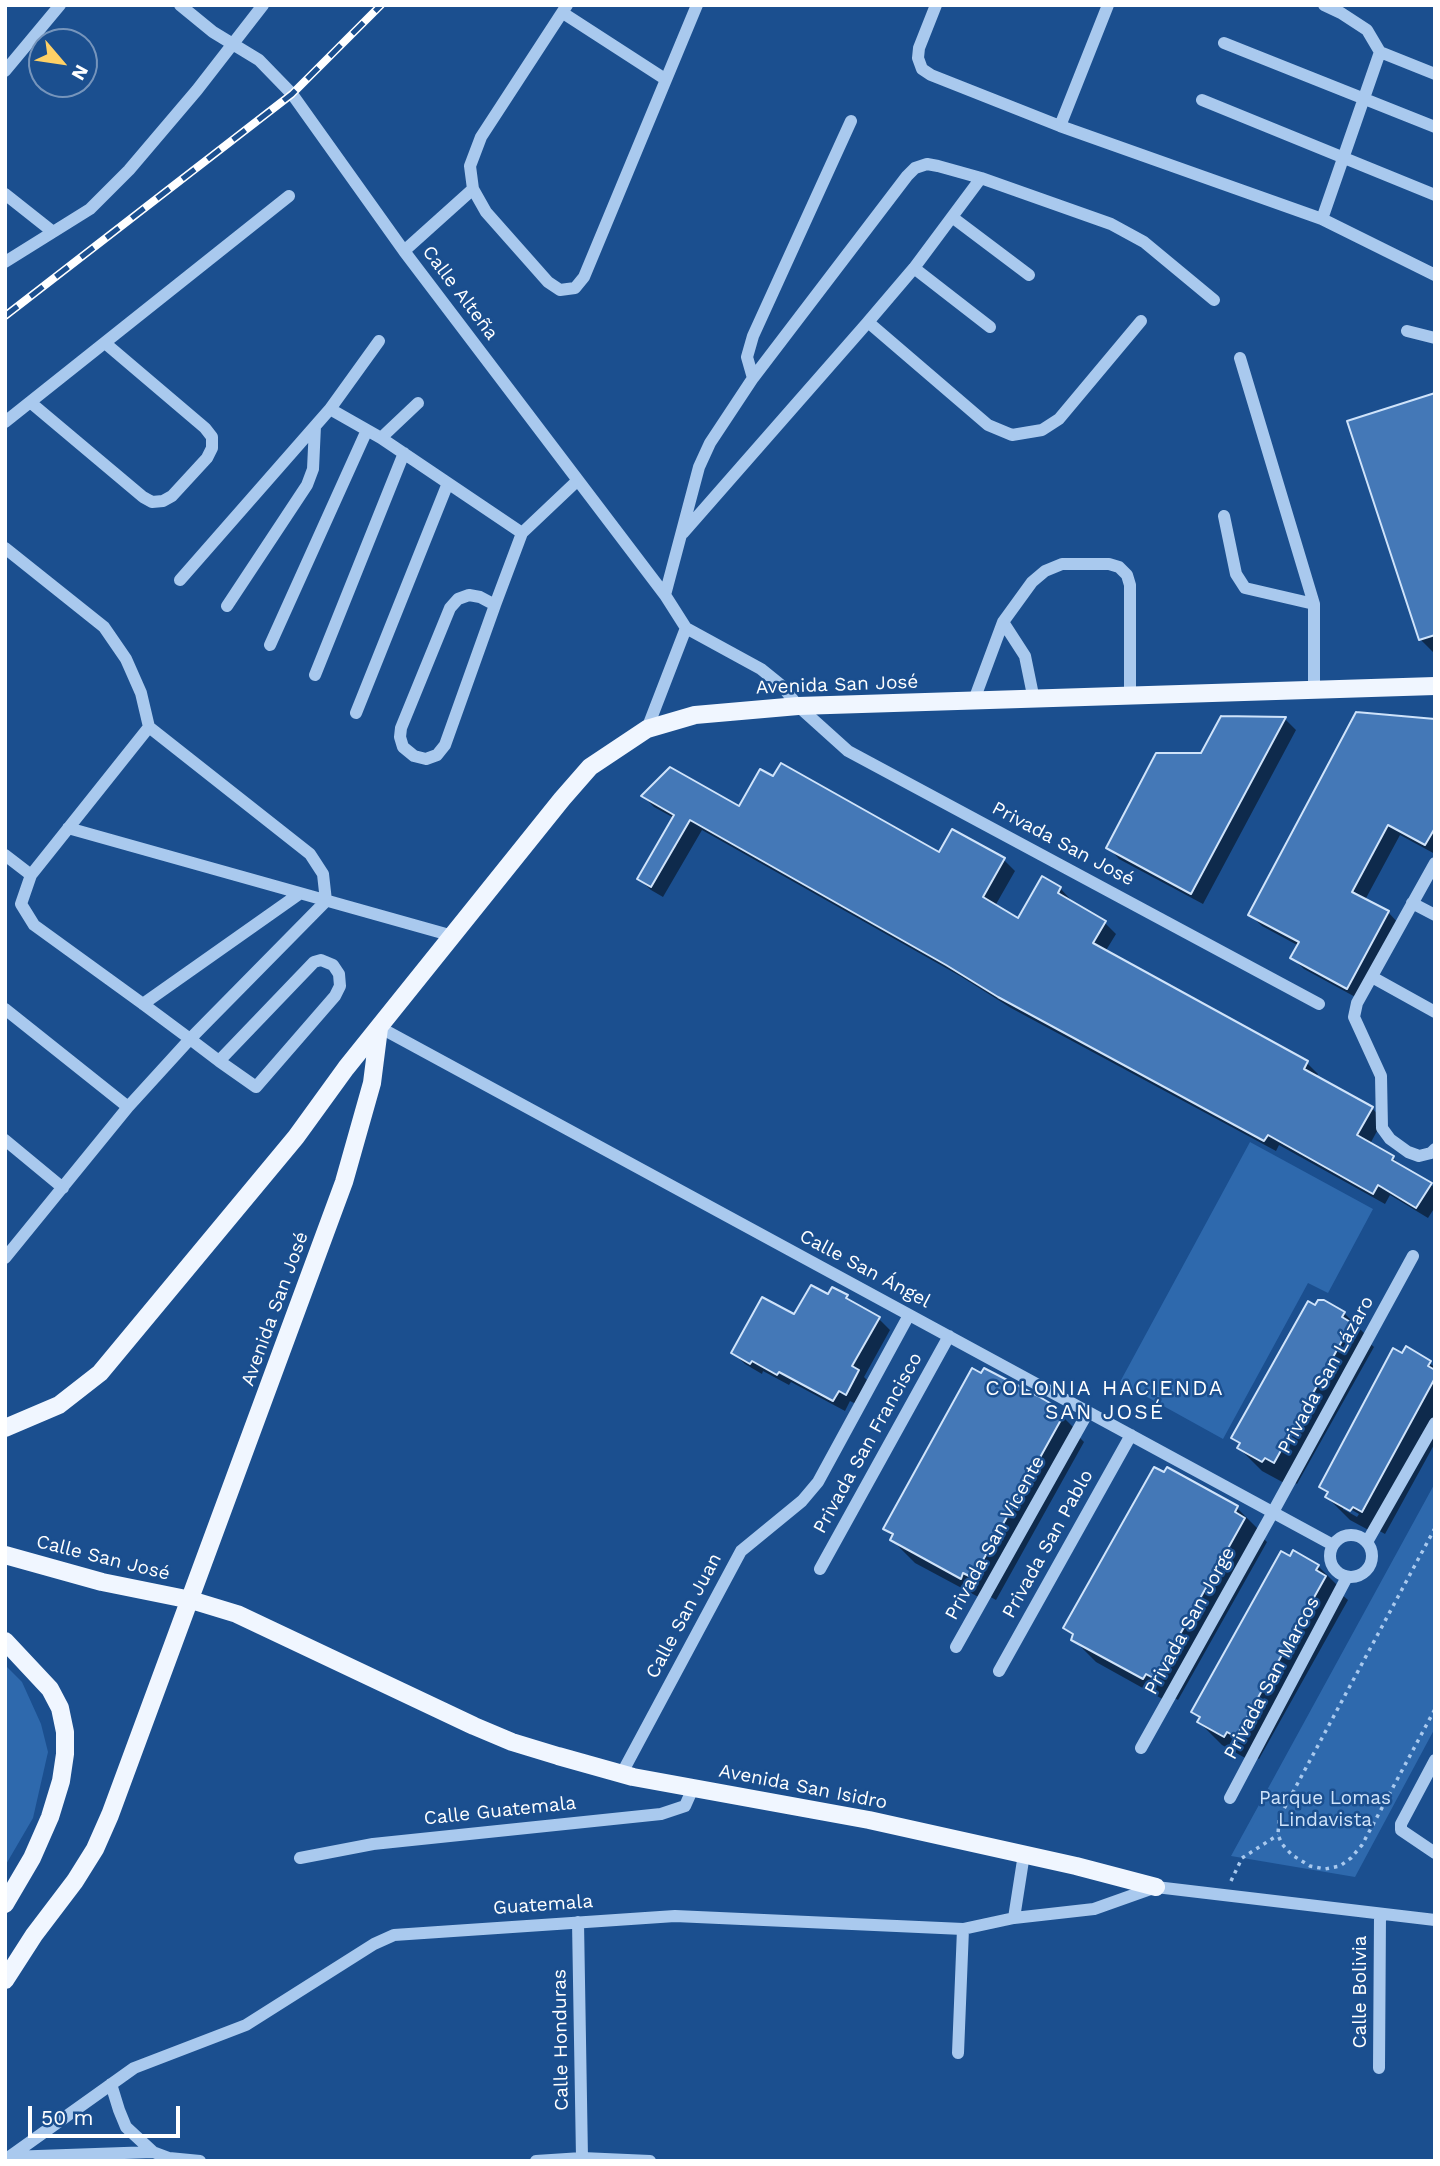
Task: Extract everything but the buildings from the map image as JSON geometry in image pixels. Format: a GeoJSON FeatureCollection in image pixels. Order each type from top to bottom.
{"type":"FeatureCollection","features":[{"type":"Feature","properties":{"kind":"main road","name":"Avenida San José"},"geometry":{"type":"LineString","coordinates":[[5,1428],[59,1405],[100,1373],[296,1137],[379,1027],[590,767],[647,729],[695,715],[797,706],[1435,686]]}},
{"type":"Feature","properties":{"kind":"main road","name":"Avenida San José"},"geometry":{"type":"LineString","coordinates":[[5,1980],[95,1849],[191,1600],[344,1182],[372,1083],[379,1027]]}},
{"type":"Feature","properties":{"kind":"main road","name":"Calle San José"},"geometry":{"type":"LineString","coordinates":[[5,1555],[102,1581],[191,1600]]}},
{"type":"Feature","properties":{"kind":"main road","name":"Avenida San Isidro"},"geometry":{"type":"LineString","coordinates":[[191,1600],[248,1619],[512,1742],[622,1773],[869,1820],[1024,1854],[1156,1887]]}},
{"type":"Feature","properties":{"kind":"main road"},"geometry":{"type":"LineString","coordinates":[[5,1641],[50,1689],[60,1708],[65,1732],[61,1781],[50,1816],[32,1858],[5,1904]]}},
{"type":"Feature","properties":{"kind":"street"},"geometry":{"type":"LineString","coordinates":[[5,71],[60,5]]}},
{"type":"Feature","properties":{"kind":"street","name":"Calle Alteña"},"geometry":{"type":"LineString","coordinates":[[180,5],[233,45],[259,60],[292,94],[404,251],[665,595],[686,628],[761,669],[782,686],[797,706]]}},
{"type":"Feature","properties":{"kind":"street"},"geometry":{"type":"LineString","coordinates":[[5,262],[90,209],[129,170],[263,5]]}},
{"type":"Feature","properties":{"kind":"street"},"geometry":{"type":"LineString","coordinates":[[665,79],[565,9],[481,137],[470,166],[473,189],[486,212],[548,282],[560,290],[575,288],[584,277],[697,5]]}},
{"type":"Feature","properties":{"kind":"street"},"geometry":{"type":"LineString","coordinates":[[936,5],[919,48],[918,58],[922,69],[931,75],[1060,127],[1322,219],[1435,275]]}},
{"type":"Feature","properties":{"kind":"street"},"geometry":{"type":"LineString","coordinates":[[1060,127],[1108,5]]}},
{"type":"Feature","properties":{"kind":"street"},"geometry":{"type":"LineString","coordinates":[[1324,5],[1367,30],[1380,52],[1435,74]]}},
{"type":"Feature","properties":{"kind":"street"},"geometry":{"type":"LineString","coordinates":[[1224,43],[1435,127]]}},
{"type":"Feature","properties":{"kind":"street"},"geometry":{"type":"LineString","coordinates":[[1322,219],[1380,52]]}},
{"type":"Feature","properties":{"kind":"street"},"geometry":{"type":"LineString","coordinates":[[1202,100],[1435,195]]}},
{"type":"Feature","properties":{"kind":"street"},"geometry":{"type":"LineString","coordinates":[[753,378],[747,357],[753,336],[852,121]]}},
{"type":"Feature","properties":{"kind":"street"},"geometry":{"type":"LineString","coordinates":[[665,595],[699,467],[710,443],[753,378],[915,168],[927,164],[981,178],[1111,224],[1144,243],[1214,300]]}},
{"type":"Feature","properties":{"kind":"street"},"geometry":{"type":"LineString","coordinates":[[681,536],[914,268],[981,178]]}},
{"type":"Feature","properties":{"kind":"street"},"geometry":{"type":"LineString","coordinates":[[404,251],[473,189]]}},
{"type":"Feature","properties":{"kind":"street"},"geometry":{"type":"LineString","coordinates":[[5,194],[53,232]]}},
{"type":"Feature","properties":{"kind":"street"},"geometry":{"type":"LineString","coordinates":[[5,422],[289,196]]}},
{"type":"Feature","properties":{"kind":"street"},"geometry":{"type":"LineString","coordinates":[[952,217],[1029,275]]}},
{"type":"Feature","properties":{"kind":"street"},"geometry":{"type":"LineString","coordinates":[[914,268],[990,327]]}},
{"type":"Feature","properties":{"kind":"street"},"geometry":{"type":"LineString","coordinates":[[868,322],[988,425],[1012,435],[1042,430],[1059,419],[1141,321]]}},
{"type":"Feature","properties":{"kind":"street"},"geometry":{"type":"LineString","coordinates":[[1407,331],[1435,338]]}},
{"type":"Feature","properties":{"kind":"street"},"geometry":{"type":"LineString","coordinates":[[180,580],[330,409],[379,341]]}},
{"type":"Feature","properties":{"kind":"street"},"geometry":{"type":"LineString","coordinates":[[30,402],[143,497],[152,502],[163,501],[172,496],[207,458],[212,449],[212,437],[205,428],[105,343]]}},
{"type":"Feature","properties":{"kind":"street"},"geometry":{"type":"LineString","coordinates":[[1240,358],[1314,604],[1314,691]]}},
{"type":"Feature","properties":{"kind":"street"},"geometry":{"type":"LineString","coordinates":[[380,438],[418,402]]}},
{"type":"Feature","properties":{"kind":"street"},"geometry":{"type":"LineString","coordinates":[[330,409],[404,453],[522,533]]}},
{"type":"Feature","properties":{"kind":"street"},"geometry":{"type":"LineString","coordinates":[[227,607],[307,485],[313,469],[315,426]]}},
{"type":"Feature","properties":{"kind":"street"},"geometry":{"type":"LineString","coordinates":[[270,645],[367,430]]}},
{"type":"Feature","properties":{"kind":"street"},"geometry":{"type":"LineString","coordinates":[[314,675],[404,453]]}},
{"type":"Feature","properties":{"kind":"street"},"geometry":{"type":"LineString","coordinates":[[495,605],[469,595],[457,599],[450,608],[401,727],[403,747],[414,756],[426,759],[438,755],[445,745],[522,533],[578,480]]}},
{"type":"Feature","properties":{"kind":"street"},"geometry":{"type":"LineString","coordinates":[[356,713],[448,483]]}},
{"type":"Feature","properties":{"kind":"street"},"geometry":{"type":"LineString","coordinates":[[1224,516],[1239,582],[1252,591],[1314,604]]}},
{"type":"Feature","properties":{"kind":"street"},"geometry":{"type":"LineString","coordinates":[[5,548],[104,627],[126,659],[141,693],[149,727],[310,854],[323,874],[326,901]]}},
{"type":"Feature","properties":{"kind":"street"},"geometry":{"type":"LineString","coordinates":[[974,700],[1003,622],[1032,582],[1045,571],[1062,564],[1109,564],[1119,567],[1127,575],[1130,697]]}},
{"type":"Feature","properties":{"kind":"street"},"geometry":{"type":"LineString","coordinates":[[1003,622],[1025,656],[1034,700]]}},
{"type":"Feature","properties":{"kind":"street"},"geometry":{"type":"LineString","coordinates":[[647,729],[686,628]]}},
{"type":"Feature","properties":{"kind":"street","name":"Privada San José"},"geometry":{"type":"LineString","coordinates":[[797,706],[848,751],[1319,1003]]}},
{"type":"Feature","properties":{"kind":"street"},"geometry":{"type":"LineString","coordinates":[[149,727],[31,875],[22,904],[34,925],[219,1061],[256,1087],[335,996],[340,986],[339,974],[333,965],[321,960],[314,961],[219,1061]]}},
{"type":"Feature","properties":{"kind":"street"},"geometry":{"type":"LineString","coordinates":[[68,828],[453,936]]}},
{"type":"Feature","properties":{"kind":"street"},"geometry":{"type":"LineString","coordinates":[[5,855],[31,875]]}},
{"type":"Feature","properties":{"kind":"street"},"geometry":{"type":"LineString","coordinates":[[1435,863],[1357,1003],[1354,1017],[1381,1076],[1382,1128],[1390,1139],[1408,1152],[1419,1156],[1435,1149]]}},
{"type":"Feature","properties":{"kind":"street"},"geometry":{"type":"LineString","coordinates":[[143,1004],[299,894]]}},
{"type":"Feature","properties":{"kind":"street"},"geometry":{"type":"LineString","coordinates":[[5,1258],[128,1107],[190,1039],[326,901]]}},
{"type":"Feature","properties":{"kind":"street"},"geometry":{"type":"LineString","coordinates":[[1412,903],[1435,915]]}},
{"type":"Feature","properties":{"kind":"street"},"geometry":{"type":"LineString","coordinates":[[1372,977],[1435,1012]]}},
{"type":"Feature","properties":{"kind":"street"},"geometry":{"type":"LineString","coordinates":[[5,1009],[128,1107]]}},
{"type":"Feature","properties":{"kind":"street","name":"Calle San Ángel"},"geometry":{"type":"LineString","coordinates":[[379,1027],[1334,1545]]}},
{"type":"Feature","properties":{"kind":"street"},"geometry":{"type":"LineString","coordinates":[[5,1140],[63,1188]]}},
{"type":"Feature","properties":{"kind":"street","name":"Privada San Lázaro"},"geometry":{"type":"LineString","coordinates":[[1273,1512],[1413,1256]]}},
{"type":"Feature","properties":{"kind":"street","name":"Calle San Juan"},"geometry":{"type":"LineString","coordinates":[[622,1773],[741,1551],[802,1501],[818,1482],[909,1315]]}},
{"type":"Feature","properties":{"kind":"street","name":"Privada San Francisco"},"geometry":{"type":"LineString","coordinates":[[820,1569],[949,1336]]}},
{"type":"Feature","properties":{"kind":"street","name":"Privada San Vicente"},"geometry":{"type":"LineString","coordinates":[[956,1647],[1088,1412]]}},
{"type":"Feature","properties":{"kind":"street"},"geometry":{"type":"LineString","coordinates":[[1367,1542],[1435,1423]]}},
{"type":"Feature","properties":{"kind":"street","name":"Privada San Pablo"},"geometry":{"type":"LineString","coordinates":[[999,1671],[1131,1436]]}},
{"type":"Feature","properties":{"kind":"street","name":"Privada San Jorge"},"geometry":{"type":"LineString","coordinates":[[1141,1748],[1273,1512]]}},
{"type":"Feature","properties":{"kind":"street"},"geometry":{"type":"LineString","coordinates":[[1350,1535],[1367,1542],[1372,1554],[1370,1566],[1360,1575],[1347,1577],[1337,1572],[1331,1562],[1334,1545],[1338,1540],[1350,1535]]}},
{"type":"Feature","properties":{"kind":"street","name":"Privada San Marcos"},"geometry":{"type":"LineString","coordinates":[[1230,1798],[1347,1577]]}},
{"type":"Feature","properties":{"kind":"street"},"geometry":{"type":"LineString","coordinates":[[1435,1760],[1401,1824],[1401,1829],[1435,1853]]}},
{"type":"Feature","properties":{"kind":"street","name":"Calle Guatemala"},"geometry":{"type":"LineString","coordinates":[[299,1858],[373,1844],[661,1814],[685,1806],[693,1788]]}},
{"type":"Feature","properties":{"kind":"street"},"geometry":{"type":"LineString","coordinates":[[1024,1854],[1014,1918],[1094,1909],[1156,1887]]}},
{"type":"Feature","properties":{"kind":"street","name":"Avenida San Isidro"},"geometry":{"type":"LineString","coordinates":[[1156,1887],[1435,1920]]}},
{"type":"Feature","properties":{"kind":"street","name":"Calle Bolivia"},"geometry":{"type":"LineString","coordinates":[[1379,2068],[1380,1915]]}},
{"type":"Feature","properties":{"kind":"street","name":"Guatemala"},"geometry":{"type":"LineString","coordinates":[[7,2158],[134,2068],[246,2025],[374,1944],[394,1935],[675,1916],[963,1929],[1014,1918]]}},
{"type":"Feature","properties":{"kind":"street","name":"Calle Honduras"},"geometry":{"type":"LineString","coordinates":[[578,1922],[582,2158]]}},
{"type":"Feature","properties":{"kind":"street"},"geometry":{"type":"LineString","coordinates":[[958,2053],[963,1929]]}},
{"type":"Feature","properties":{"kind":"street"},"geometry":{"type":"LineString","coordinates":[[111,2084],[118,2110],[127,2127],[153,2152],[169,2159],[200,2161]]}},
{"type":"Feature","properties":{"kind":"street"},"geometry":{"type":"LineString","coordinates":[[7,2158],[153,2152]]}},
{"type":"Feature","properties":{"kind":"street"},"geometry":{"type":"LineString","coordinates":[[536,2161],[582,2158],[650,2161]]}},
{"type":"Feature","properties":{"kind":"path"},"geometry":{"type":"LineString","coordinates":[[1435,1528],[1279,1818],[1278,1835],[1292,1856],[1310,1866],[1325,1869],[1340,1866],[1352,1857],[1362,1845],[1435,1709]]}},
{"type":"Feature","properties":{"kind":"path"},"geometry":{"type":"LineString","coordinates":[[1224,1897],[1242,1858],[1278,1835]]}},
{"type":"Feature","properties":{"kind":"green space"},"geometry":{"type":"Polygon","coordinates":[[[1250,1142],[1373,1209],[1328,1293],[1308,1283],[1223,1439],[1120,1382],[1250,1142]]]}},
{"type":"Feature","properties":{"kind":"green space","name":"Parque Lomas Lindavista"},"geometry":{"type":"Polygon","coordinates":[[[1435,1483],[1435,1728],[1355,1877],[1231,1856],[1435,1483]]]}},
{"type":"Feature","properties":{"kind":"green space"},"geometry":{"type":"Polygon","coordinates":[[[5,1665],[22,1682],[41,1724],[48,1752],[33,1818],[5,1866],[5,1665]]]}},
{"type":"Feature","properties":{"kind":"railway"},"geometry":{"type":"LineString","coordinates":[[5,316],[292,94],[381,5]]}},
{"type":"Feature","properties":{"kind":"district","name":"COLONIA HACIENDA SAN JOSÉ"},"geometry":{"type":"Point","coordinates":[1105,1401]}}]}
